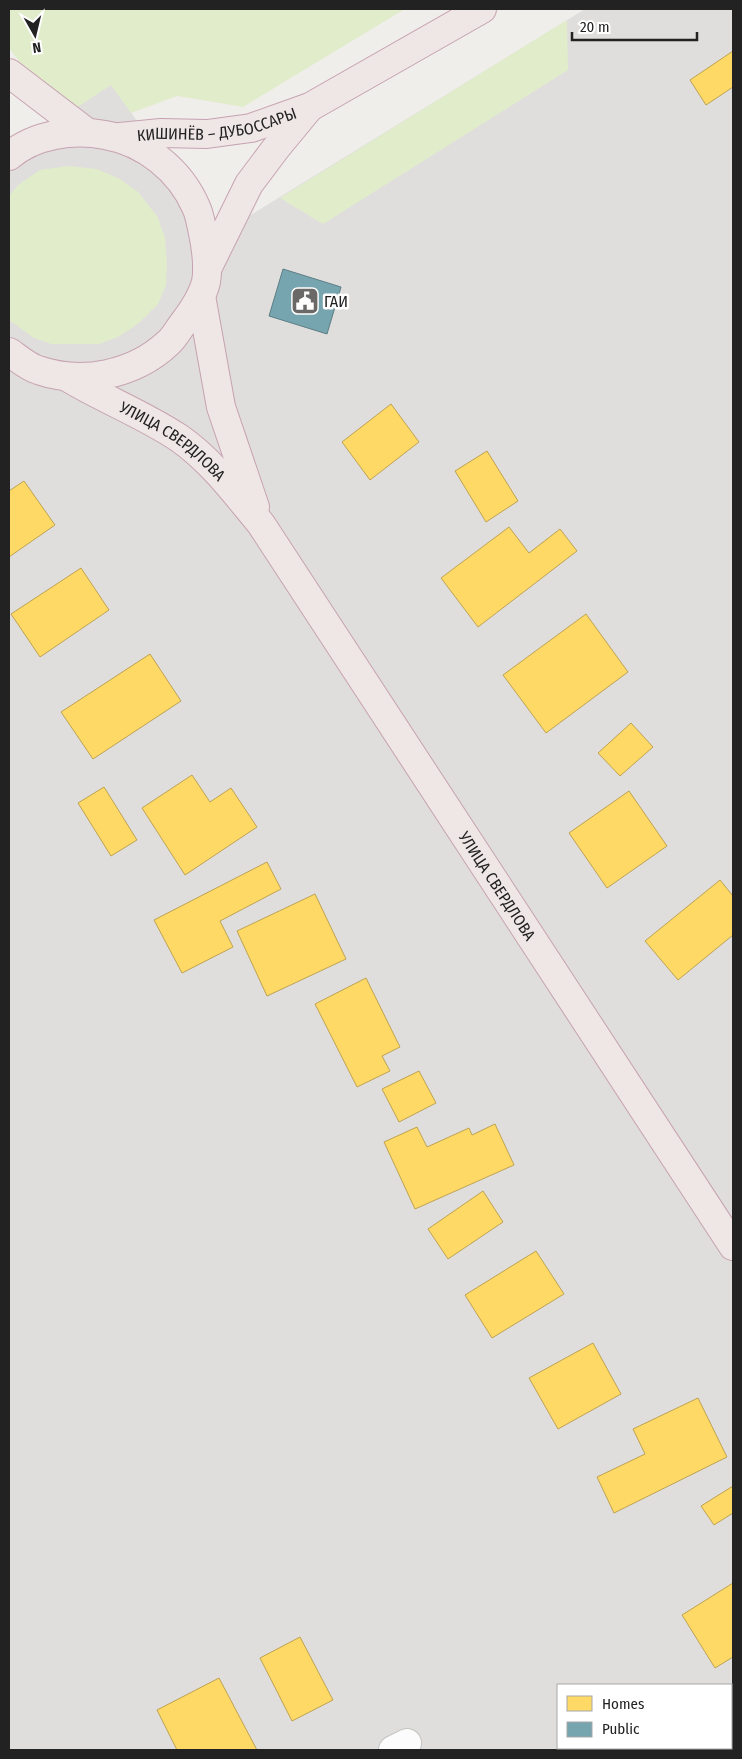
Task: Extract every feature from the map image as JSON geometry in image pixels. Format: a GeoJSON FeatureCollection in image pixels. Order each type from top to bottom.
{"type":"FeatureCollection","features":[{"type":"Feature","properties":{"kind":"highway","name":"КИШИНЁВ – ДУБОССАРЫ"},"geometry":{"type":"LineString","coordinates":[[120,137],[161,133],[207,134],[252,128],[310,107],[482,9]]}},
{"type":"Feature","properties":{"kind":"highway"},"geometry":{"type":"LineString","coordinates":[[9,73],[85,131]]}},
{"type":"Feature","properties":{"kind":"highway","name":"КИШИНЁВ – ДУБОССАРЫ"},"geometry":{"type":"LineString","coordinates":[[207,269],[249,184],[310,107]]}},
{"type":"Feature","properties":{"kind":"highway"},"geometry":{"type":"LineString","coordinates":[[9,156],[16,150],[49,135],[85,131],[120,137],[152,153],[178,177],[197,208],[205,242],[207,269],[206,282],[201,296],[169,342],[139,364],[104,376],[67,377],[36,370],[9,373]]}},
{"type":"Feature","properties":{"kind":"highway","name":"УЛИЦА СВЕРДЛОВА"},"geometry":{"type":"LineString","coordinates":[[201,296],[221,407],[261,524]]}},
{"type":"Feature","properties":{"kind":"highway"},"geometry":{"type":"LineString","coordinates":[[9,352],[36,370]]}},
{"type":"Feature","properties":{"kind":"highway","name":"УЛИЦА СВЕРДЛОВА"},"geometry":{"type":"LineString","coordinates":[[67,377],[92,392],[144,417],[180,439],[216,471],[261,524],[733,1246]]}},
{"type":"Feature","properties":{"kind":"shaded area"},"geometry":{"type":"Polygon","coordinates":[[[585,9],[733,9],[733,1750],[9,1750],[9,151],[112,84],[215,237],[585,9]]]}},
{"type":"Feature","properties":{"kind":"green space"},"geometry":{"type":"Polygon","coordinates":[[[9,9],[405,9],[243,107],[177,96],[131,113],[111,85],[76,108],[22,65],[9,48],[9,9]]]}},
{"type":"Feature","properties":{"kind":"green space"},"geometry":{"type":"Polygon","coordinates":[[[567,20],[568,70],[323,224],[280,198],[567,20]]]}},
{"type":"Feature","properties":{"kind":"green space"},"geometry":{"type":"Polygon","coordinates":[[[68,166],[97,169],[120,179],[138,192],[157,216],[165,237],[166,285],[158,304],[138,324],[118,337],[99,344],[51,344],[34,338],[9,320],[9,196],[18,185],[40,170],[68,166]]]}},
{"type":"Feature","properties":{"kind":"building: Homes"},"geometry":{"type":"Polygon","coordinates":[[[733,51],[733,87],[706,105],[690,80],[733,51]]]}},
{"type":"Feature","properties":{"kind":"building: Homes"},"geometry":{"type":"Polygon","coordinates":[[[391,404],[419,442],[370,480],[342,442],[391,404]]]}},
{"type":"Feature","properties":{"kind":"building: Homes"},"geometry":{"type":"Polygon","coordinates":[[[487,451],[518,501],[486,522],[455,471],[487,451]]]}},
{"type":"Feature","properties":{"kind":"building: Homes"},"geometry":{"type":"Polygon","coordinates":[[[24,481],[55,525],[9,557],[9,491],[24,481]]]}},
{"type":"Feature","properties":{"kind":"building: Homes"},"geometry":{"type":"Polygon","coordinates":[[[509,527],[529,553],[560,529],[577,551],[478,627],[441,578],[509,527]]]}},
{"type":"Feature","properties":{"kind":"building: Homes"},"geometry":{"type":"Polygon","coordinates":[[[81,568],[109,610],[40,657],[11,614],[81,568]]]}},
{"type":"Feature","properties":{"kind":"building: Homes"},"geometry":{"type":"Polygon","coordinates":[[[586,614],[628,672],[546,733],[503,675],[586,614]]]}},
{"type":"Feature","properties":{"kind":"building: Homes"},"geometry":{"type":"Polygon","coordinates":[[[150,654],[181,701],[93,759],[61,712],[150,654]]]}},
{"type":"Feature","properties":{"kind":"building: Homes"},"geometry":{"type":"Polygon","coordinates":[[[631,723],[653,747],[620,776],[598,753],[631,723]]]}},
{"type":"Feature","properties":{"kind":"building: Homes"},"geometry":{"type":"Polygon","coordinates":[[[192,775],[210,802],[231,788],[257,827],[185,875],[142,808],[192,775]]]}},
{"type":"Feature","properties":{"kind":"building: Homes"},"geometry":{"type":"Polygon","coordinates":[[[104,787],[137,840],[111,856],[78,803],[104,787]]]}},
{"type":"Feature","properties":{"kind":"building: Homes"},"geometry":{"type":"Polygon","coordinates":[[[629,791],[667,846],[607,888],[569,833],[629,791]]]}},
{"type":"Feature","properties":{"kind":"building: Homes"},"geometry":{"type":"Polygon","coordinates":[[[267,862],[281,889],[220,921],[233,947],[182,973],[154,920],[267,862]]]}},
{"type":"Feature","properties":{"kind":"building: Homes"},"geometry":{"type":"Polygon","coordinates":[[[720,880],[733,896],[733,935],[678,980],[645,941],[720,880]]]}},
{"type":"Feature","properties":{"kind":"building: Homes"},"geometry":{"type":"Polygon","coordinates":[[[315,894],[346,959],[267,996],[237,931],[315,894]]]}},
{"type":"Feature","properties":{"kind":"building: Homes"},"geometry":{"type":"Polygon","coordinates":[[[366,978],[400,1047],[382,1056],[390,1071],[357,1087],[315,1004],[366,978]]]}},
{"type":"Feature","properties":{"kind":"building: Homes"},"geometry":{"type":"Polygon","coordinates":[[[419,1071],[436,1103],[399,1122],[382,1089],[419,1071]]]}},
{"type":"Feature","properties":{"kind":"building: Homes"},"geometry":{"type":"Polygon","coordinates":[[[495,1124],[514,1165],[415,1209],[384,1142],[417,1127],[427,1147],[469,1128],[472,1135],[495,1124]]]}},
{"type":"Feature","properties":{"kind":"building: Homes"},"geometry":{"type":"Polygon","coordinates":[[[483,1191],[503,1222],[448,1259],[428,1229],[483,1191]]]}},
{"type":"Feature","properties":{"kind":"building: Homes"},"geometry":{"type":"Polygon","coordinates":[[[536,1251],[564,1294],[492,1338],[465,1295],[536,1251]]]}},
{"type":"Feature","properties":{"kind":"building: Homes"},"geometry":{"type":"Polygon","coordinates":[[[593,1343],[621,1394],[558,1429],[529,1378],[593,1343]]]}},
{"type":"Feature","properties":{"kind":"building: Homes"},"geometry":{"type":"Polygon","coordinates":[[[698,1398],[727,1457],[614,1513],[597,1477],[645,1454],[633,1429],[698,1398]]]}},
{"type":"Feature","properties":{"kind":"building: Homes"},"geometry":{"type":"Polygon","coordinates":[[[733,1486],[733,1513],[714,1525],[701,1506],[733,1486]]]}},
{"type":"Feature","properties":{"kind":"building: Homes"},"geometry":{"type":"Polygon","coordinates":[[[733,1583],[733,1657],[715,1668],[682,1615],[733,1583]]]}},
{"type":"Feature","properties":{"kind":"building: Homes"},"geometry":{"type":"Polygon","coordinates":[[[300,1637],[333,1700],[292,1721],[260,1658],[300,1637]]]}},
{"type":"Feature","properties":{"kind":"building: Homes"},"geometry":{"type":"Polygon","coordinates":[[[219,1678],[257,1750],[177,1750],[157,1710],[219,1678]]]}},
{"type":"Feature","properties":{"kind":"building: Public","name":"ГАИ"},"geometry":{"type":"Polygon","coordinates":[[[283,269],[341,287],[327,334],[269,316],[283,269]]]}},
{"type":"Feature","properties":{"kind":"place","name":"ГАИ"},"geometry":{"type":"Point","coordinates":[305,301]}}]}
